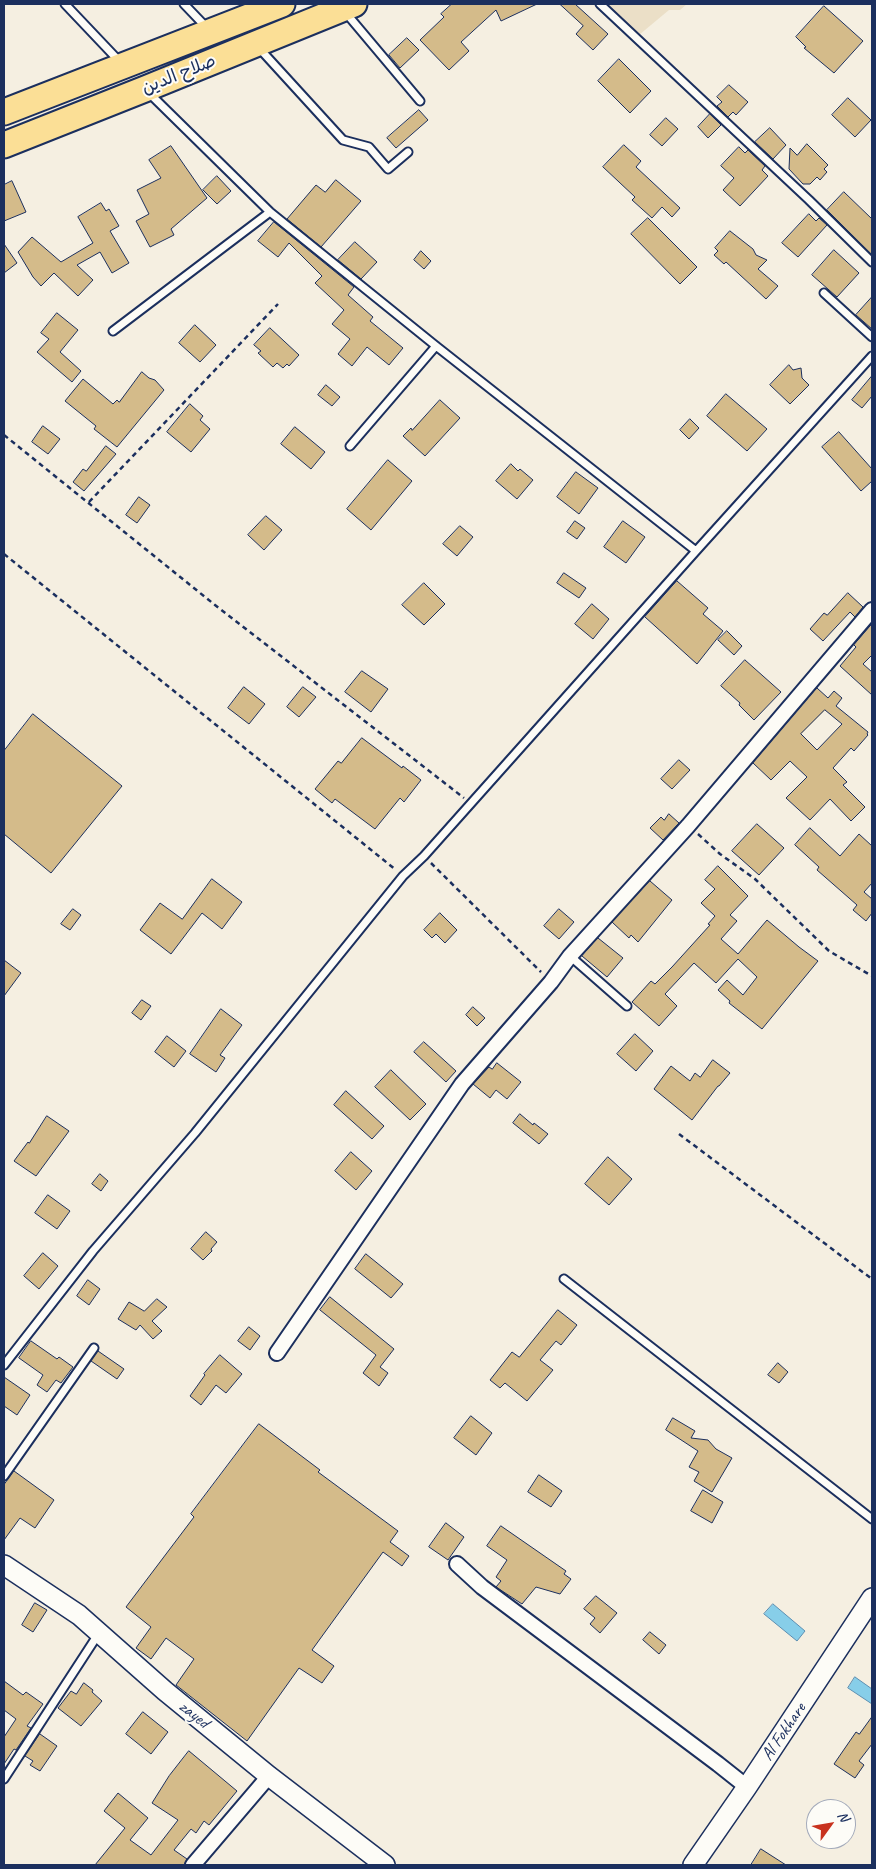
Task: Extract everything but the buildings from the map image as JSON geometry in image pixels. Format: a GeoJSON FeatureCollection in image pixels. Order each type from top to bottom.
{"type":"FeatureCollection","features":[{"type":"Feature","properties":{"kind":"highway","name":"صلاح الدين"},"geometry":{"type":"LineString","coordinates":[[4,112],[282,4]]}},
{"type":"Feature","properties":{"kind":"highway","name":"صلاح الدين"},"geometry":{"type":"LineString","coordinates":[[4,145],[146,90],[348,6]]}},
{"type":"Feature","properties":{"kind":"street"},"geometry":{"type":"LineString","coordinates":[[277,1353],[462,1084],[551,982],[570,956],[688,826],[872,610]]}},
{"type":"Feature","properties":{"kind":"street"},"geometry":{"type":"LineString","coordinates":[[457,1564],[482,1587],[747,1787]]}},
{"type":"Feature","properties":{"kind":"street","name":"zayed"},"geometry":{"type":"LineString","coordinates":[[4,1565],[79,1615],[165,1691],[269,1776],[385,1865]]}},
{"type":"Feature","properties":{"kind":"street","name":"Al Fokhare"},"geometry":{"type":"LineString","coordinates":[[693,1865],[872,1598]]}},
{"type":"Feature","properties":{"kind":"street"},"geometry":{"type":"LineString","coordinates":[[193,1865],[269,1776]]}},
{"type":"Feature","properties":{"kind":"lane"},"geometry":{"type":"LineString","coordinates":[[65,4],[123,66]]}},
{"type":"Feature","properties":{"kind":"lane"},"geometry":{"type":"LineString","coordinates":[[184,4],[211,32]]}},
{"type":"Feature","properties":{"kind":"lane"},"geometry":{"type":"LineString","coordinates":[[600,4],[809,200],[872,262]]}},
{"type":"Feature","properties":{"kind":"lane"},"geometry":{"type":"LineString","coordinates":[[348,6],[420,101]]}},
{"type":"Feature","properties":{"kind":"lane"},"geometry":{"type":"LineString","coordinates":[[255,44],[343,140],[369,147],[388,169],[408,152]]}},
{"type":"Feature","properties":{"kind":"lane"},"geometry":{"type":"LineString","coordinates":[[146,90],[270,212],[696,551]]}},
{"type":"Feature","properties":{"kind":"lane"},"geometry":{"type":"LineString","coordinates":[[113,332],[270,212]]}},
{"type":"Feature","properties":{"kind":"lane"},"geometry":{"type":"LineString","coordinates":[[824,293],[872,337]]}},
{"type":"Feature","properties":{"kind":"lane"},"geometry":{"type":"LineString","coordinates":[[350,446],[436,346]]}},
{"type":"Feature","properties":{"kind":"lane"},"geometry":{"type":"LineString","coordinates":[[4,1365],[93,1251],[193,1136],[403,876],[424,856],[872,356]]}},
{"type":"Feature","properties":{"kind":"lane"},"geometry":{"type":"LineString","coordinates":[[570,956],[627,1006]]}},
{"type":"Feature","properties":{"kind":"lane"},"geometry":{"type":"LineString","coordinates":[[564,1279],[872,1519]]}},
{"type":"Feature","properties":{"kind":"lane"},"geometry":{"type":"LineString","coordinates":[[4,1476],[94,1348]]}},
{"type":"Feature","properties":{"kind":"lane"},"geometry":{"type":"LineString","coordinates":[[4,1780],[99,1632]]}},
{"type":"Feature","properties":{"kind":"path"},"geometry":{"type":"LineString","coordinates":[[88,502],[278,304]]}},
{"type":"Feature","properties":{"kind":"path"},"geometry":{"type":"LineString","coordinates":[[4,435],[215,605],[470,803]]}},
{"type":"Feature","properties":{"kind":"path"},"geometry":{"type":"LineString","coordinates":[[4,554],[403,876]]}},
{"type":"Feature","properties":{"kind":"path"},"geometry":{"type":"LineString","coordinates":[[688,826],[720,854],[755,879],[829,951],[872,976]]}},
{"type":"Feature","properties":{"kind":"path"},"geometry":{"type":"LineString","coordinates":[[424,856],[551,982]]}},
{"type":"Feature","properties":{"kind":"path"},"geometry":{"type":"LineString","coordinates":[[678,1134],[872,1279]]}},
{"type":"Feature","properties":{"kind":"shaded area"},"geometry":{"type":"Polygon","coordinates":[[[606,4],[687,4],[680,10],[669,10],[639,35],[606,4]]]}},
{"type":"Feature","properties":{"kind":"water"},"geometry":{"type":"Polygon","coordinates":[[[773,1604],[805,1631],[797,1641],[764,1614],[773,1604]]]}},
{"type":"Feature","properties":{"kind":"water"},"geometry":{"type":"Polygon","coordinates":[[[855,1677],[872,1689],[872,1704],[848,1688],[855,1677]]]}}]}
